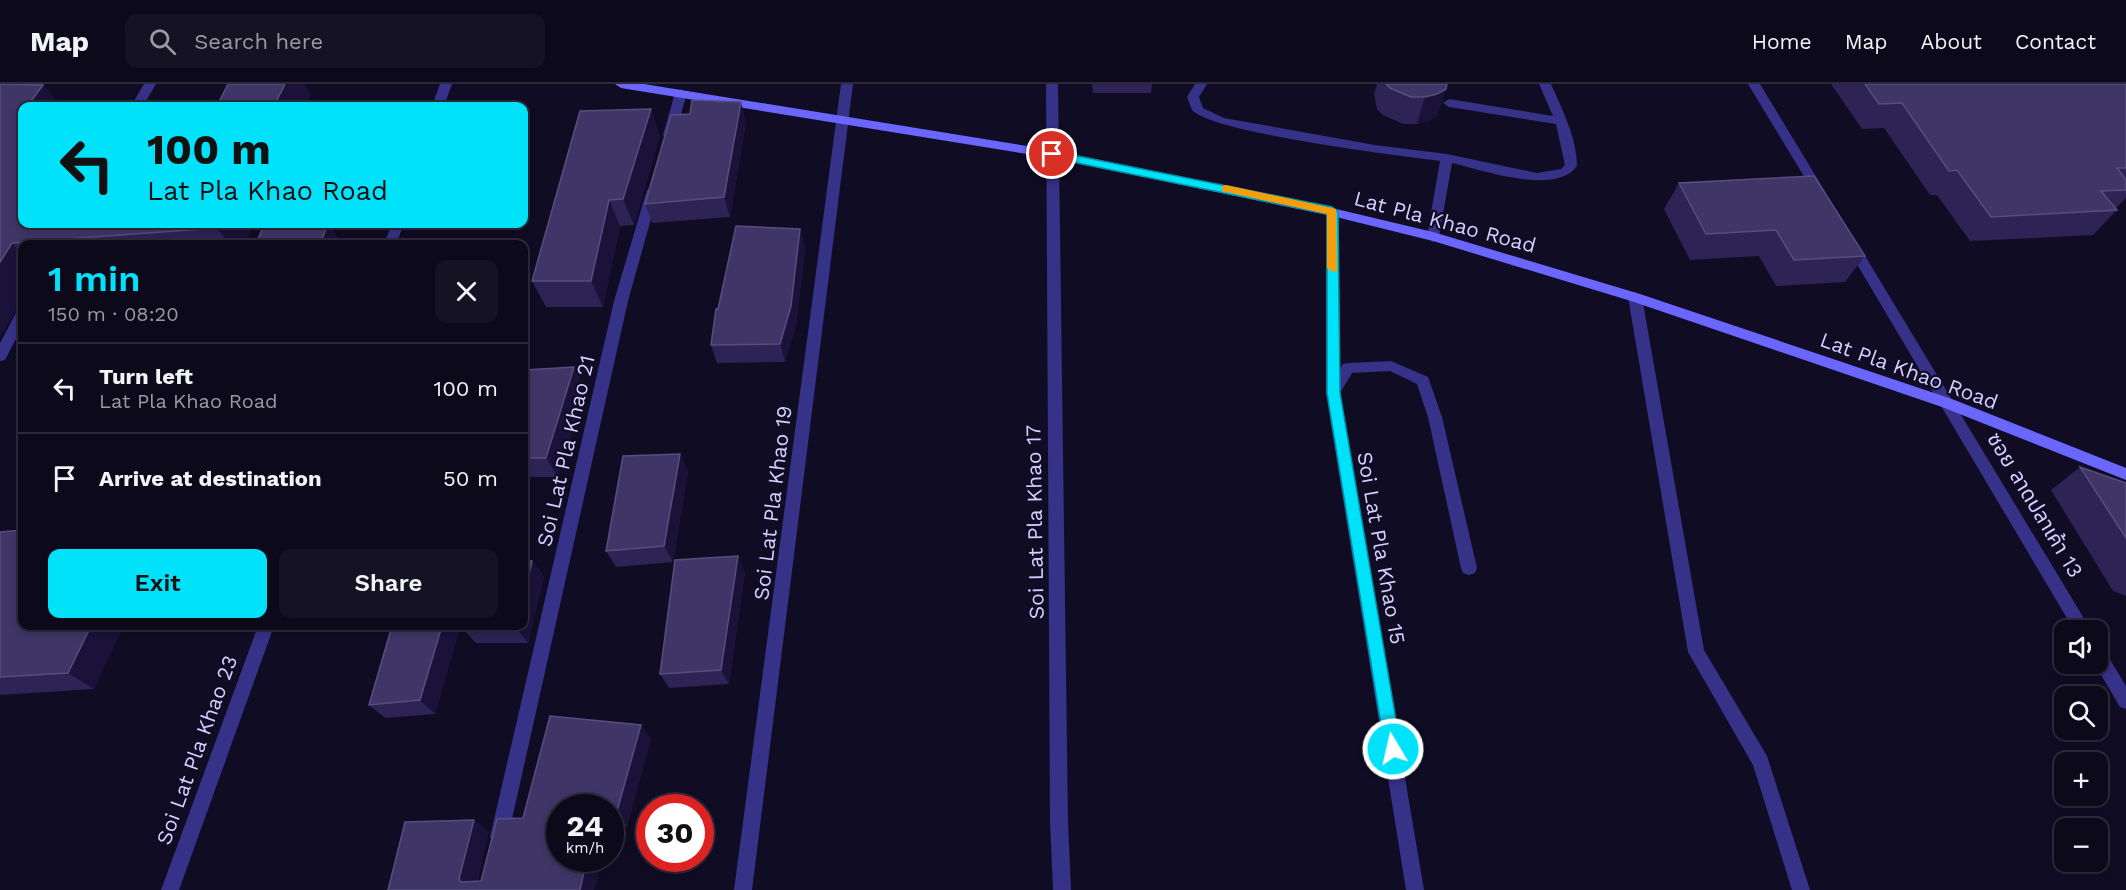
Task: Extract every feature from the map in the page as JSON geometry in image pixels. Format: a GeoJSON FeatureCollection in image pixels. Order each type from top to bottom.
{"type":"FeatureCollection","features":[{"type":"Feature","properties":{"kind":"main road","name":"Lat Pla Khao Road"},"geometry":{"type":"LineString","coordinates":[[621,84],[1052,154],[1332,212],[1433,237],[1635,297],[1947,403],[2126,474]]}},
{"type":"Feature","properties":{"kind":"street"},"geometry":{"type":"LineString","coordinates":[[139,102],[150,84]]}},
{"type":"Feature","properties":{"kind":"street"},"geometry":{"type":"LineString","coordinates":[[439,102],[446,84]]}},
{"type":"Feature","properties":{"kind":"street","name":"Soi Lat Pla Khao 19"},"geometry":{"type":"LineString","coordinates":[[743,890],[844,122],[847,84]]}},
{"type":"Feature","properties":{"kind":"street","name":"Soi Lat Pla Khao 17"},"geometry":{"type":"LineString","coordinates":[[1052,84],[1059,821],[1062,890]]}},
{"type":"Feature","properties":{"kind":"street"},"geometry":{"type":"LineString","coordinates":[[1201,84],[1193,98],[1198,110],[1221,121],[1376,150],[1447,158],[1537,177],[1564,172],[1571,166],[1571,157],[1561,121],[1545,84]]}},
{"type":"Feature","properties":{"kind":"street"},"geometry":{"type":"LineString","coordinates":[[1754,84],[1827,204]]}},
{"type":"Feature","properties":{"kind":"street"},"geometry":{"type":"LineString","coordinates":[[665,148],[681,93]]}},
{"type":"Feature","properties":{"kind":"street"},"geometry":{"type":"LineString","coordinates":[[1449,103],[1561,121]]}},
{"type":"Feature","properties":{"kind":"street"},"geometry":{"type":"LineString","coordinates":[[1433,237],[1447,158]]}},
{"type":"Feature","properties":{"kind":"street","name":"Soi Lat Pla Khao 21"},"geometry":{"type":"LineString","coordinates":[[494,857],[621,301],[656,180]]}},
{"type":"Feature","properties":{"kind":"street","name":"Soi Lat Pla Khao 15"},"geometry":{"type":"LineString","coordinates":[[1332,212],[1333,393],[1415,890]]}},
{"type":"Feature","properties":{"kind":"street","name":"ซอย ลาดปลาเค้า 13"},"geometry":{"type":"LineString","coordinates":[[1845,233],[2077,620]]}},
{"type":"Feature","properties":{"kind":"street"},"geometry":{"type":"LineString","coordinates":[[1635,297],[1696,652],[1761,762],[1801,890]]}},
{"type":"Feature","properties":{"kind":"street"},"geometry":{"type":"LineString","coordinates":[[0,356],[18,322]]}},
{"type":"Feature","properties":{"kind":"street"},"geometry":{"type":"LineString","coordinates":[[1333,393],[1348,368],[1391,366],[1423,381],[1435,417],[1469,568]]}},
{"type":"Feature","properties":{"kind":"street","name":"Soi Lat Pla Khao 23"},"geometry":{"type":"LineString","coordinates":[[171,890],[265,630]]}},
{"type":"Feature","properties":{"kind":"street"},"geometry":{"type":"LineString","coordinates":[[2108,671],[2126,701]]}},
{"type":"Feature","properties":{"kind":"building"},"geometry":{"type":"Polygon","coordinates":[[[0,84],[43,85],[30,102],[18,102],[18,228],[216,228],[53,240],[18,240],[18,243],[12,243],[0,262],[0,84]]]}},
{"type":"Feature","properties":{"kind":"building"},"geometry":{"type":"Polygon","coordinates":[[[228,84],[285,84],[276,102],[219,102],[228,84]]]}},
{"type":"Feature","properties":{"kind":"building"},"geometry":{"type":"Polygon","coordinates":[[[1386,84],[1447,84],[1446,89],[1437,94],[1411,97],[1386,84]]]}},
{"type":"Feature","properties":{"kind":"building"},"geometry":{"type":"Polygon","coordinates":[[[1865,84],[2126,84],[2126,168],[2117,168],[2126,180],[2126,190],[2101,191],[2117,210],[1991,217],[1957,170],[1949,171],[1902,103],[1879,104],[1865,84]]]}},
{"type":"Feature","properties":{"kind":"building"},"geometry":{"type":"Polygon","coordinates":[[[692,100],[741,102],[724,197],[645,204],[671,115],[690,114],[692,100]]]}},
{"type":"Feature","properties":{"kind":"building"},"geometry":{"type":"Polygon","coordinates":[[[651,109],[623,199],[609,200],[591,281],[532,281],[580,111],[651,109]]]}},
{"type":"Feature","properties":{"kind":"building"},"geometry":{"type":"Polygon","coordinates":[[[1814,176],[1865,256],[1794,260],[1776,230],[1706,234],[1679,183],[1814,176]]]}},
{"type":"Feature","properties":{"kind":"building"},"geometry":{"type":"Polygon","coordinates":[[[736,226],[800,229],[791,306],[780,344],[711,345],[716,309],[718,309],[736,226]]]}},
{"type":"Feature","properties":{"kind":"building"},"geometry":{"type":"Polygon","coordinates":[[[263,228],[326,228],[322,240],[258,240],[263,228]]]}},
{"type":"Feature","properties":{"kind":"building"},"geometry":{"type":"Polygon","coordinates":[[[574,367],[546,458],[528,458],[528,370],[574,367]]]}},
{"type":"Feature","properties":{"kind":"building"},"geometry":{"type":"Polygon","coordinates":[[[680,454],[664,546],[606,551],[623,456],[680,454]]]}},
{"type":"Feature","properties":{"kind":"building"},"geometry":{"type":"Polygon","coordinates":[[[2080,467],[2126,483],[2126,538],[2080,467]]]}},
{"type":"Feature","properties":{"kind":"building"},"geometry":{"type":"Polygon","coordinates":[[[18,530],[18,630],[89,630],[68,673],[0,677],[0,532],[18,530]]]}},
{"type":"Feature","properties":{"kind":"building"},"geometry":{"type":"Polygon","coordinates":[[[738,556],[721,670],[660,674],[675,560],[738,556]]]}},
{"type":"Feature","properties":{"kind":"building"},"geometry":{"type":"Polygon","coordinates":[[[528,561],[532,561],[528,578],[528,561]]]}},
{"type":"Feature","properties":{"kind":"building"},"geometry":{"type":"Polygon","coordinates":[[[391,630],[441,630],[420,700],[369,705],[391,630]]]}},
{"type":"Feature","properties":{"kind":"building"},"geometry":{"type":"Polygon","coordinates":[[[550,716],[641,725],[622,794],[546,794],[546,872],[584,872],[580,890],[388,890],[405,822],[474,820],[459,879],[461,882],[481,881],[497,819],[523,818],[550,716]]]}},
{"type":"Feature","properties":{"kind":"slow traffic"},"geometry":{"type":"LineString","coordinates":[[1226,189],[1332,212],[1333,268]]}},
{"type":"Feature","properties":{"kind":"route"},"geometry":{"type":"LineString","coordinates":[[1052,154],[1332,212],[1333,393],[1393,749]]}}]}
